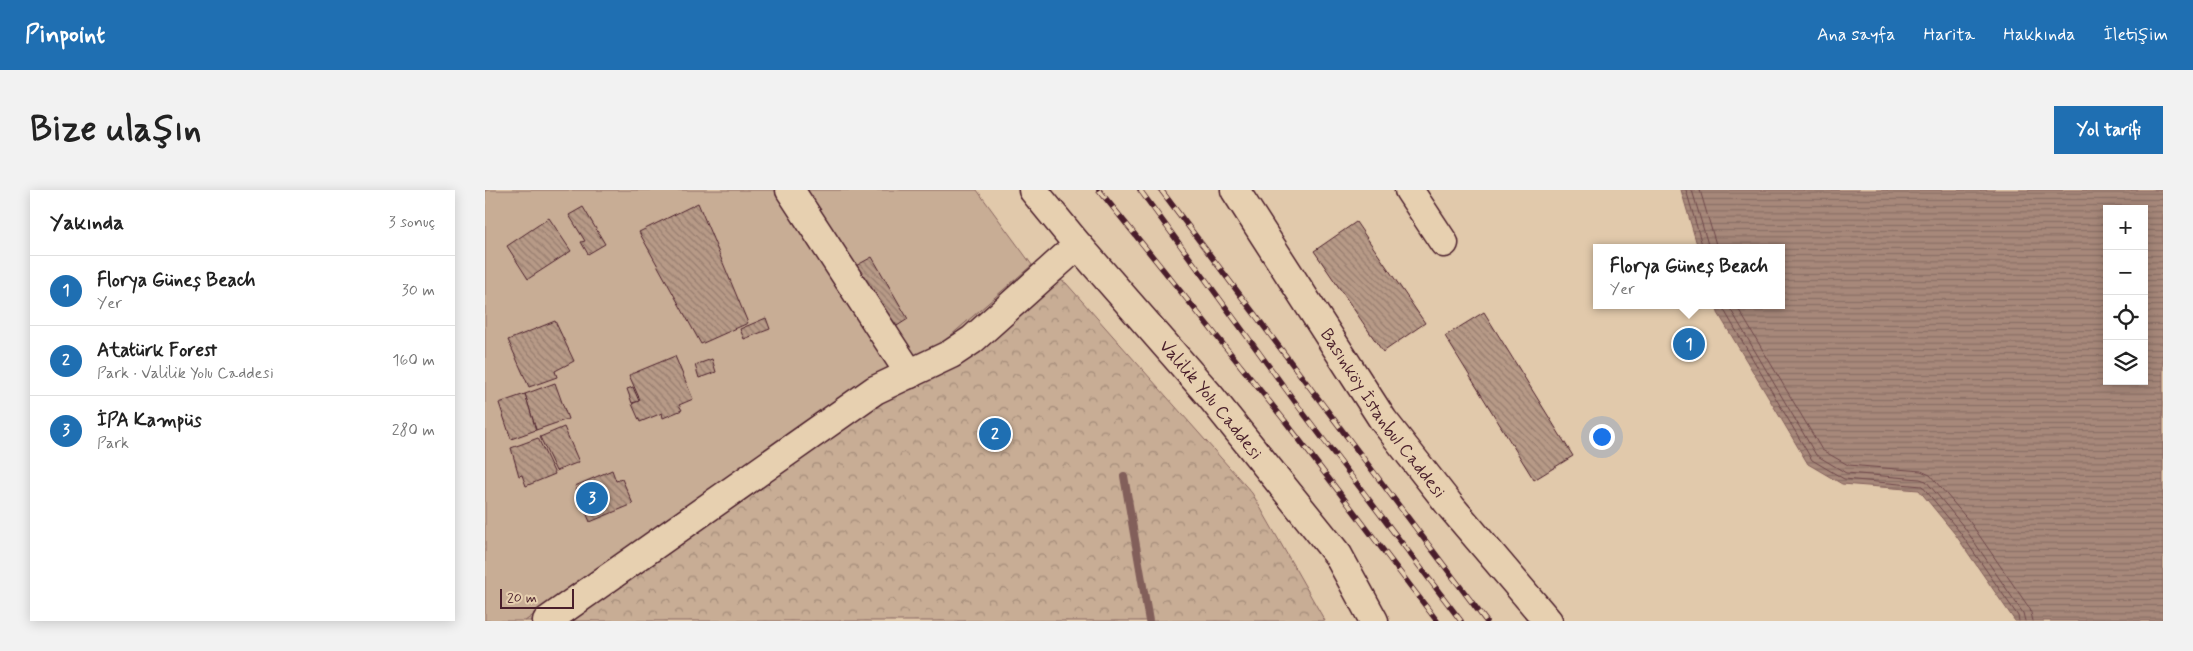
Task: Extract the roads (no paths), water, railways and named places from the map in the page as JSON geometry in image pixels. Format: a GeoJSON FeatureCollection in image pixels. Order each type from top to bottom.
{"type":"FeatureCollection","features":[{"type":"Feature","properties":{"kind":"main road"},"geometry":{"type":"LineString","coordinates":[[790,190],[910,374]]}},
{"type":"Feature","properties":{"kind":"main road","name":"Valilik Yolu Caddesi"},"geometry":{"type":"LineString","coordinates":[[1033,190],[1078,245],[1210,396],[1331,548],[1374,621]]}},
{"type":"Feature","properties":{"kind":"main road","name":"Basınköy İstanbul Caddesi"},"geometry":{"type":"LineString","coordinates":[[1235,190],[1383,420],[1452,508],[1548,621]]}},
{"type":"Feature","properties":{"kind":"main road"},"geometry":{"type":"LineString","coordinates":[[1409,190],[1444,243]]}},
{"type":"Feature","properties":{"kind":"main road"},"geometry":{"type":"LineString","coordinates":[[547,621],[875,390],[951,354],[972,340],[1078,245]]}},
{"type":"Feature","properties":{"kind":"water"},"geometry":{"type":"Polygon","coordinates":[[[1681,190],[2163,190],[2163,621],[2015,621],[1955,534],[1919,490],[1842,484],[1808,464],[1717,309],[1785,309],[1785,244],[1697,244],[1681,190]]]}},
{"type":"Feature","properties":{"kind":"waterway"},"geometry":{"type":"LineString","coordinates":[[1124,476],[1149,621]]}},
{"type":"Feature","properties":{"kind":"railway"},"geometry":{"type":"LineString","coordinates":[[1099,190],[1285,421],[1437,621]]}},
{"type":"Feature","properties":{"kind":"railway"},"geometry":{"type":"LineString","coordinates":[[1140,190],[1301,410],[1461,621]]}},
{"type":"Feature","properties":{"kind":"railway"},"geometry":{"type":"LineString","coordinates":[[1161,190],[1486,621]]}},
{"type":"Feature","properties":{"kind":"place","name":"Florya Güneș Beach"},"geometry":{"type":"Point","coordinates":[1689,344]}},
{"type":"Feature","properties":{"kind":"place","name":"Atatürk Forest"},"geometry":{"type":"Point","coordinates":[995,434]}},
{"type":"Feature","properties":{"kind":"place","name":"İPA Kampüs"},"geometry":{"type":"Point","coordinates":[592,498]}}]}
